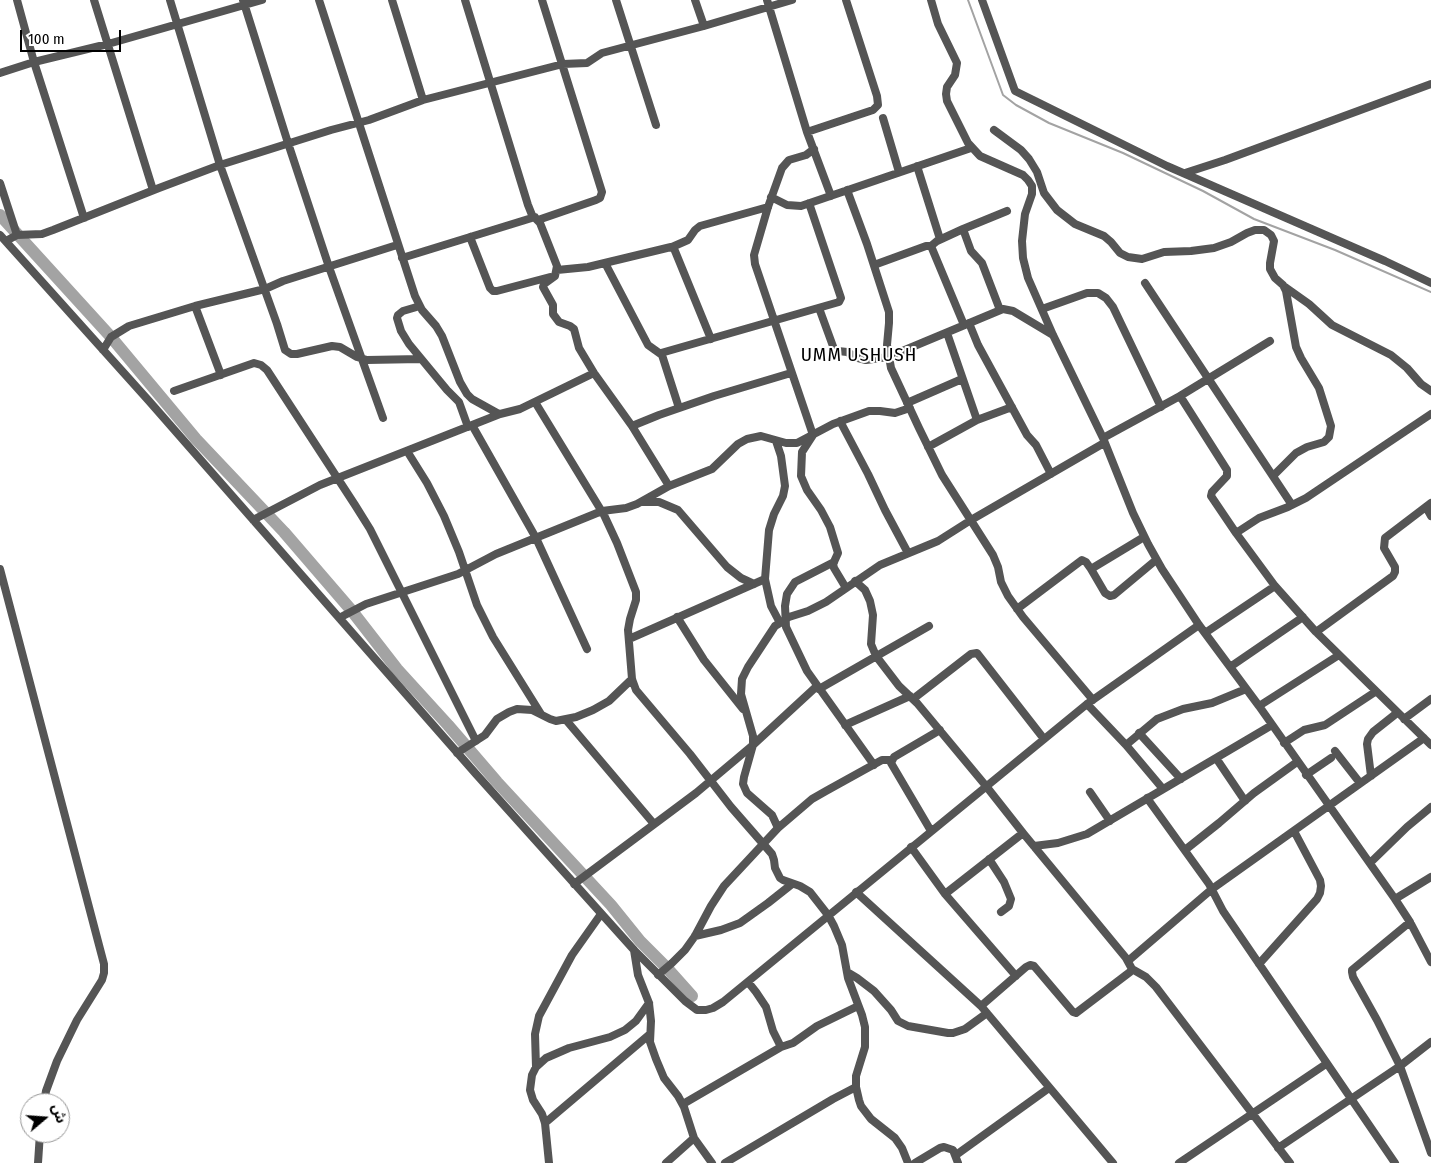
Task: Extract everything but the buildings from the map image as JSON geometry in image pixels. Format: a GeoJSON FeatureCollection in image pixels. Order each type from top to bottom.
{"type":"FeatureCollection","features":[{"type":"Feature","properties":{"kind":"street"},"geometry":{"type":"LineString","coordinates":[[17,0],[34,62],[84,218]]}},
{"type":"Feature","properties":{"kind":"street"},"geometry":{"type":"LineString","coordinates":[[94,0],[153,190]]}},
{"type":"Feature","properties":{"kind":"street"},"geometry":{"type":"LineString","coordinates":[[170,0],[220,165],[285,350],[288,353],[297,354],[332,346],[344,349],[363,359],[421,359]]}},
{"type":"Feature","properties":{"kind":"street"},"geometry":{"type":"LineString","coordinates":[[0,73],[34,62],[177,25],[243,2],[262,0]]}},
{"type":"Feature","properties":{"kind":"street"},"geometry":{"type":"LineString","coordinates":[[319,0],[415,296],[442,336],[460,382],[467,394],[472,399],[499,414]]}},
{"type":"Feature","properties":{"kind":"street"},"geometry":{"type":"LineString","coordinates":[[392,0],[423,100]]}},
{"type":"Feature","properties":{"kind":"street"},"geometry":{"type":"LineString","coordinates":[[465,0],[528,205],[536,218],[556,263],[556,273],[543,287],[553,305],[553,314],[559,322],[574,329],[580,348],[594,373],[632,426],[669,486]]}},
{"type":"Feature","properties":{"kind":"street"},"geometry":{"type":"LineString","coordinates":[[402,258],[600,198],[601,194],[563,64],[542,0]]}},
{"type":"Feature","properties":{"kind":"street"},"geometry":{"type":"LineString","coordinates":[[616,0],[656,125]]}},
{"type":"Feature","properties":{"kind":"street"},"geometry":{"type":"LineString","coordinates":[[695,0],[704,26]]}},
{"type":"Feature","properties":{"kind":"street"},"geometry":{"type":"LineString","coordinates":[[792,0],[769,4],[704,26],[602,53],[587,63],[563,64],[423,100],[369,120],[220,165],[42,234],[17,235],[3,238],[574,884],[658,975],[697,1010],[713,1008],[748,982],[1090,702],[1199,625]]}},
{"type":"Feature","properties":{"kind":"street"},"geometry":{"type":"LineString","coordinates":[[808,132],[874,110],[878,105],[877,96],[846,0]]}},
{"type":"Feature","properties":{"kind":"street"},"geometry":{"type":"LineString","coordinates":[[931,0],[938,24],[956,63],[955,74],[947,87],[947,101],[971,148],[984,158],[1026,177],[1030,182],[1032,194],[1023,223],[1022,250],[1028,278],[1103,440],[1144,537],[1156,560],[1199,625],[1272,724],[1306,775],[1395,899],[1431,960]]}},
{"type":"Feature","properties":{"kind":"street"},"geometry":{"type":"LineString","coordinates":[[982,0],[1015,91],[1185,174],[1377,257],[1431,283]]}},
{"type":"Feature","properties":{"kind":"street"},"geometry":{"type":"LineString","coordinates":[[243,2],[329,267],[383,418]]}},
{"type":"Feature","properties":{"kind":"street"},"geometry":{"type":"LineString","coordinates":[[769,4],[808,132],[831,196]]}},
{"type":"Feature","properties":{"kind":"street"},"geometry":{"type":"LineString","coordinates":[[1185,174],[1431,84]]}},
{"type":"Feature","properties":{"kind":"street"},"geometry":{"type":"LineString","coordinates":[[882,118],[899,172]]}},
{"type":"Feature","properties":{"kind":"street"},"geometry":{"type":"LineString","coordinates":[[994,130],[1021,150],[1029,159],[1052,205],[1063,216],[1075,224],[1104,236],[1120,253],[1132,259],[1142,259],[1173,251],[1214,248],[1231,242],[1251,231],[1264,230],[1271,235],[1274,241],[1270,263],[1271,272],[1275,278],[1302,298],[1332,325],[1390,355],[1431,391]]}},
{"type":"Feature","properties":{"kind":"street"},"geometry":{"type":"LineString","coordinates":[[771,197],[787,205],[797,206],[971,148]]}},
{"type":"Feature","properties":{"kind":"street"},"geometry":{"type":"LineString","coordinates":[[814,149],[806,155],[789,160],[784,165],[768,206],[754,260],[756,271],[812,435],[802,452],[801,476],[807,490],[825,517],[838,553],[834,562],[834,568],[846,588]]}},
{"type":"Feature","properties":{"kind":"street"},"geometry":{"type":"LineString","coordinates":[[917,166],[940,239]]}},
{"type":"Feature","properties":{"kind":"street"},"geometry":{"type":"LineString","coordinates":[[0,183],[17,235]]}},
{"type":"Feature","properties":{"kind":"street"},"geometry":{"type":"LineString","coordinates":[[1032,188],[1041,186]]}},
{"type":"Feature","properties":{"kind":"street"},"geometry":{"type":"LineString","coordinates":[[847,190],[874,265],[890,318],[887,337],[888,357],[891,368],[942,475],[996,561],[1004,589],[1017,609],[1090,702],[1163,789]]}},
{"type":"Feature","properties":{"kind":"street"},"geometry":{"type":"LineString","coordinates":[[605,264],[648,345],[661,353],[837,303],[841,298],[809,203]]}},
{"type":"Feature","properties":{"kind":"street"},"geometry":{"type":"LineString","coordinates":[[470,237],[490,288],[493,291],[497,291],[556,273],[605,264],[672,247],[688,240],[695,230],[702,225],[768,206]]}},
{"type":"Feature","properties":{"kind":"street"},"geometry":{"type":"LineString","coordinates":[[874,265],[926,246],[931,246],[940,239],[1007,211]]}},
{"type":"Feature","properties":{"kind":"street"},"geometry":{"type":"LineString","coordinates":[[963,229],[971,251],[982,263],[1000,310]]}},
{"type":"Feature","properties":{"kind":"street"},"geometry":{"type":"LineString","coordinates":[[103,350],[111,337],[129,326],[195,306],[264,289],[283,281],[397,245]]}},
{"type":"Feature","properties":{"kind":"street"},"geometry":{"type":"LineString","coordinates":[[931,246],[966,324],[1027,435],[1036,445],[1051,474]]}},
{"type":"Feature","properties":{"kind":"street"},"geometry":{"type":"LineString","coordinates":[[672,247],[711,339]]}},
{"type":"Feature","properties":{"kind":"street"},"geometry":{"type":"LineString","coordinates":[[1144,283],[1292,505]]}},
{"type":"Feature","properties":{"kind":"street"},"geometry":{"type":"LineString","coordinates":[[1273,476],[1296,453],[1307,447],[1324,442],[1329,437],[1332,426],[1319,388],[1298,353],[1285,287]]}},
{"type":"Feature","properties":{"kind":"street"},"geometry":{"type":"LineString","coordinates":[[1042,309],[1086,293],[1098,293],[1106,298],[1113,307],[1161,407]]}},
{"type":"Feature","properties":{"kind":"street"},"geometry":{"type":"LineString","coordinates":[[195,306],[221,375]]}},
{"type":"Feature","properties":{"kind":"street"},"geometry":{"type":"LineString","coordinates":[[420,306],[400,313],[397,318],[405,338],[451,395],[459,402],[470,426],[536,538],[587,649]]}},
{"type":"Feature","properties":{"kind":"street"},"geometry":{"type":"LineString","coordinates":[[819,308],[831,344],[836,350],[847,352],[862,360],[888,357],[1006,309],[1013,311],[1053,335]]}},
{"type":"Feature","properties":{"kind":"street"},"geometry":{"type":"LineString","coordinates":[[947,332],[977,420]]}},
{"type":"Feature","properties":{"kind":"street"},"geometry":{"type":"LineString","coordinates":[[778,828],[772,815],[750,796],[744,787],[744,777],[753,745],[753,736],[741,690],[745,673],[775,626],[782,621],[822,605],[880,565],[938,541],[1270,341]]}},
{"type":"Feature","properties":{"kind":"street"},"geometry":{"type":"LineString","coordinates":[[661,353],[679,408]]}},
{"type":"Feature","properties":{"kind":"street"},"geometry":{"type":"LineString","coordinates":[[174,391],[254,363],[264,367],[370,529],[476,740]]}},
{"type":"Feature","properties":{"kind":"street"},"geometry":{"type":"LineString","coordinates":[[632,426],[679,408],[791,372]]}},
{"type":"Feature","properties":{"kind":"street"},"geometry":{"type":"LineString","coordinates":[[253,520],[306,491],[499,414],[520,409],[594,373]]}},
{"type":"Feature","properties":{"kind":"street"},"geometry":{"type":"LineString","coordinates":[[339,618],[366,604],[448,578],[488,557],[602,511],[626,508],[642,502],[669,486],[712,469],[738,444],[747,439],[761,436],[786,443],[797,443],[840,421],[869,411],[876,410],[895,413],[962,379]]}},
{"type":"Feature","properties":{"kind":"street"},"geometry":{"type":"LineString","coordinates":[[1180,396],[1227,470],[1227,476],[1212,492],[1211,496],[1236,533],[1276,586],[1316,632],[1431,745]]}},
{"type":"Feature","properties":{"kind":"street"},"geometry":{"type":"LineString","coordinates":[[535,402],[602,511],[617,542],[636,592],[635,606],[629,623],[634,687],[712,780],[773,857],[778,875],[783,880],[810,892],[828,915],[842,945],[847,972],[864,1021],[866,1040],[857,1070],[856,1087],[861,1106],[871,1119],[895,1138],[902,1148],[908,1163]]}},
{"type":"Feature","properties":{"kind":"street"},"geometry":{"type":"LineString","coordinates":[[928,447],[977,420],[1012,407]]}},
{"type":"Feature","properties":{"kind":"street"},"geometry":{"type":"LineString","coordinates":[[1236,533],[1259,518],[1306,498],[1431,414]]}},
{"type":"Feature","properties":{"kind":"street"},"geometry":{"type":"LineString","coordinates":[[840,421],[908,552]]}},
{"type":"Feature","properties":{"kind":"street"},"geometry":{"type":"LineString","coordinates":[[776,441],[781,456],[786,486],[769,530],[765,579],[771,606],[782,621],[807,671],[818,688],[874,765]]}},
{"type":"Feature","properties":{"kind":"street"},"geometry":{"type":"LineString","coordinates":[[407,451],[427,482],[444,516],[466,570],[477,605],[493,637],[541,714]]}},
{"type":"Feature","properties":{"kind":"street"},"geometry":{"type":"LineString","coordinates":[[642,502],[659,502],[678,510],[727,567],[754,584]]}},
{"type":"Feature","properties":{"kind":"street"},"geometry":{"type":"LineString","coordinates":[[1316,632],[1396,572],[1384,548],[1385,538],[1429,505],[1431,516]]}},
{"type":"Feature","properties":{"kind":"street"},"geometry":{"type":"LineString","coordinates":[[1091,569],[1144,537]]}},
{"type":"Feature","properties":{"kind":"street"},"geometry":{"type":"LineString","coordinates":[[1017,609],[1082,560],[1091,569],[1106,595],[1112,596],[1156,560]]}},
{"type":"Feature","properties":{"kind":"street"},"geometry":{"type":"LineString","coordinates":[[782,621],[786,599],[792,585],[834,562]]}},
{"type":"Feature","properties":{"kind":"street"},"geometry":{"type":"LineString","coordinates":[[0,569],[104,964],[102,980],[77,1020],[57,1061],[46,1093]]}},
{"type":"Feature","properties":{"kind":"street"},"geometry":{"type":"LineString","coordinates":[[629,639],[765,579]]}},
{"type":"Feature","properties":{"kind":"street"},"geometry":{"type":"LineString","coordinates":[[856,581],[865,590],[870,600],[873,615],[871,644],[876,656],[899,686],[912,697],[940,730],[1130,965],[1156,987],[1290,1163]]}},
{"type":"Feature","properties":{"kind":"street"},"geometry":{"type":"LineString","coordinates":[[1205,633],[1276,586]]}},
{"type":"Feature","properties":{"kind":"street"},"geometry":{"type":"LineString","coordinates":[[1230,667],[1303,617]]}},
{"type":"Feature","properties":{"kind":"street"},"geometry":{"type":"LineString","coordinates":[[677,618],[704,660],[746,712]]}},
{"type":"Feature","properties":{"kind":"street"},"geometry":{"type":"LineString","coordinates":[[574,884],[712,780],[818,688],[929,626]]}},
{"type":"Feature","properties":{"kind":"street"},"geometry":{"type":"LineString","coordinates":[[845,725],[912,697],[971,654],[977,653],[1044,739]]}},
{"type":"Feature","properties":{"kind":"street"},"geometry":{"type":"LineString","coordinates":[[1259,706],[1339,655]]}},
{"type":"Feature","properties":{"kind":"street"},"geometry":{"type":"LineString","coordinates":[[457,752],[489,731],[501,716],[509,712],[517,709],[527,709],[536,711],[553,720],[566,720],[601,706],[616,695],[632,679]]}},
{"type":"Feature","properties":{"kind":"street"},"geometry":{"type":"LineString","coordinates":[[1126,745],[1157,718],[1212,702],[1246,689]]}},
{"type":"Feature","properties":{"kind":"street"},"geometry":{"type":"LineString","coordinates":[[1284,743],[1304,730],[1325,725],[1375,692]]}},
{"type":"Feature","properties":{"kind":"street"},"geometry":{"type":"LineString","coordinates":[[1404,719],[1431,699]]}},
{"type":"Feature","properties":{"kind":"street"},"geometry":{"type":"LineString","coordinates":[[1371,776],[1368,738],[1397,713]]}},
{"type":"Feature","properties":{"kind":"street"},"geometry":{"type":"LineString","coordinates":[[566,720],[654,824]]}},
{"type":"Feature","properties":{"kind":"street"},"geometry":{"type":"LineString","coordinates":[[1034,846],[1058,843],[1087,834],[1272,724]]}},
{"type":"Feature","properties":{"kind":"street"},"geometry":{"type":"LineString","coordinates":[[658,975],[679,957],[695,936],[724,886],[778,828],[819,795],[884,760],[892,760],[940,730]]}},
{"type":"Feature","properties":{"kind":"street"},"geometry":{"type":"LineString","coordinates":[[1140,733],[1180,778]]}},
{"type":"Feature","properties":{"kind":"street"},"geometry":{"type":"LineString","coordinates":[[981,1006],[1026,967],[1034,966],[1073,1012],[1076,1013],[1130,972],[1130,965],[1212,889],[1424,738]]}},
{"type":"Feature","properties":{"kind":"street"},"geometry":{"type":"LineString","coordinates":[[1306,775],[1333,755],[1360,783]]}},
{"type":"Feature","properties":{"kind":"street"},"geometry":{"type":"LineString","coordinates":[[1216,758],[1245,801]]}},
{"type":"Feature","properties":{"kind":"street"},"geometry":{"type":"LineString","coordinates":[[892,760],[893,767],[931,831]]}},
{"type":"Feature","properties":{"kind":"street"},"geometry":{"type":"LineString","coordinates":[[1185,850],[1267,783],[1297,762]]}},
{"type":"Feature","properties":{"kind":"street"},"geometry":{"type":"LineString","coordinates":[[1090,792],[1110,821]]}},
{"type":"Feature","properties":{"kind":"street"},"geometry":{"type":"LineString","coordinates":[[1147,798],[1212,889],[1220,906],[1395,1163]]}},
{"type":"Feature","properties":{"kind":"street"},"geometry":{"type":"LineString","coordinates":[[1370,864],[1407,827],[1431,807]]}},
{"type":"Feature","properties":{"kind":"street"},"geometry":{"type":"LineString","coordinates":[[1259,964],[1317,899],[1321,890],[1320,880],[1294,831]]}},
{"type":"Feature","properties":{"kind":"street"},"geometry":{"type":"LineString","coordinates":[[945,894],[1023,833]]}},
{"type":"Feature","properties":{"kind":"street"},"geometry":{"type":"LineString","coordinates":[[911,848],[945,894],[1016,976]]}},
{"type":"Feature","properties":{"kind":"street"},"geometry":{"type":"LineString","coordinates":[[990,859],[1004,882],[1011,899],[1009,906],[1001,912]]}},
{"type":"Feature","properties":{"kind":"street"},"geometry":{"type":"LineString","coordinates":[[1395,899],[1431,877]]}},
{"type":"Feature","properties":{"kind":"street"},"geometry":{"type":"LineString","coordinates":[[695,936],[740,923],[792,884]]}},
{"type":"Feature","properties":{"kind":"street"},"geometry":{"type":"LineString","coordinates":[[856,892],[981,1006],[1113,1163]]}},
{"type":"Feature","properties":{"kind":"street"},"geometry":{"type":"LineString","coordinates":[[549,1163],[545,1123],[531,1095],[531,1083],[536,1067],[535,1034],[539,1016],[572,955],[601,914]]}},
{"type":"Feature","properties":{"kind":"street"},"geometry":{"type":"LineString","coordinates":[[1410,922],[1352,970],[1352,972],[1400,1066],[1431,1153]]}},
{"type":"Feature","properties":{"kind":"street"},"geometry":{"type":"LineString","coordinates":[[634,950],[638,975],[648,1003],[651,1021],[651,1045],[662,1073],[683,1104],[694,1138],[712,1163]]}},
{"type":"Feature","properties":{"kind":"street"},"geometry":{"type":"LineString","coordinates":[[847,972],[874,991],[898,1021],[908,1026],[953,1033],[965,1029],[987,1013]]}},
{"type":"Feature","properties":{"kind":"street"},"geometry":{"type":"LineString","coordinates":[[748,982],[766,1007],[773,1031],[781,1047]]}},
{"type":"Feature","properties":{"kind":"street"},"geometry":{"type":"LineString","coordinates":[[536,1067],[546,1058],[569,1048],[610,1037],[625,1030],[636,1021],[648,1003]]}},
{"type":"Feature","properties":{"kind":"street"},"geometry":{"type":"LineString","coordinates":[[683,1104],[798,1039],[817,1026],[858,1006]]}},
{"type":"Feature","properties":{"kind":"street"},"geometry":{"type":"LineString","coordinates":[[545,1123],[650,1034]]}},
{"type":"Feature","properties":{"kind":"street"},"geometry":{"type":"LineString","coordinates":[[1278,1148],[1400,1066],[1431,1042]]}},
{"type":"Feature","properties":{"kind":"street"},"geometry":{"type":"LineString","coordinates":[[1179,1163],[1326,1064]]}},
{"type":"Feature","properties":{"kind":"street"},"geometry":{"type":"LineString","coordinates":[[725,1163],[832,1099],[856,1087]]}},
{"type":"Feature","properties":{"kind":"street"},"geometry":{"type":"LineString","coordinates":[[915,1163],[942,1147],[951,1149],[957,1159],[1050,1088]]}},
{"type":"Feature","properties":{"kind":"street"},"geometry":{"type":"LineString","coordinates":[[666,1163],[694,1138]]}},
{"type":"Feature","properties":{"kind":"street"},"geometry":{"type":"LineString","coordinates":[[38,1163],[39,1143]]}},
{"type":"Feature","properties":{"kind":"waterway"},"geometry":{"type":"LineString","coordinates":[[968,0],[1003,95],[1016,105],[1049,123],[1123,153],[1203,191],[1254,219],[1335,250],[1431,292]]}},
{"type":"Feature","properties":{"kind":"waterway"},"geometry":{"type":"LineString","coordinates":[[0,215],[111,337],[196,439],[284,532],[352,611],[397,669],[497,782],[692,996]]}},
{"type":"Feature","properties":{"kind":"district","name":"UMM USHUSH"},"geometry":{"type":"Point","coordinates":[859,356]}}]}
